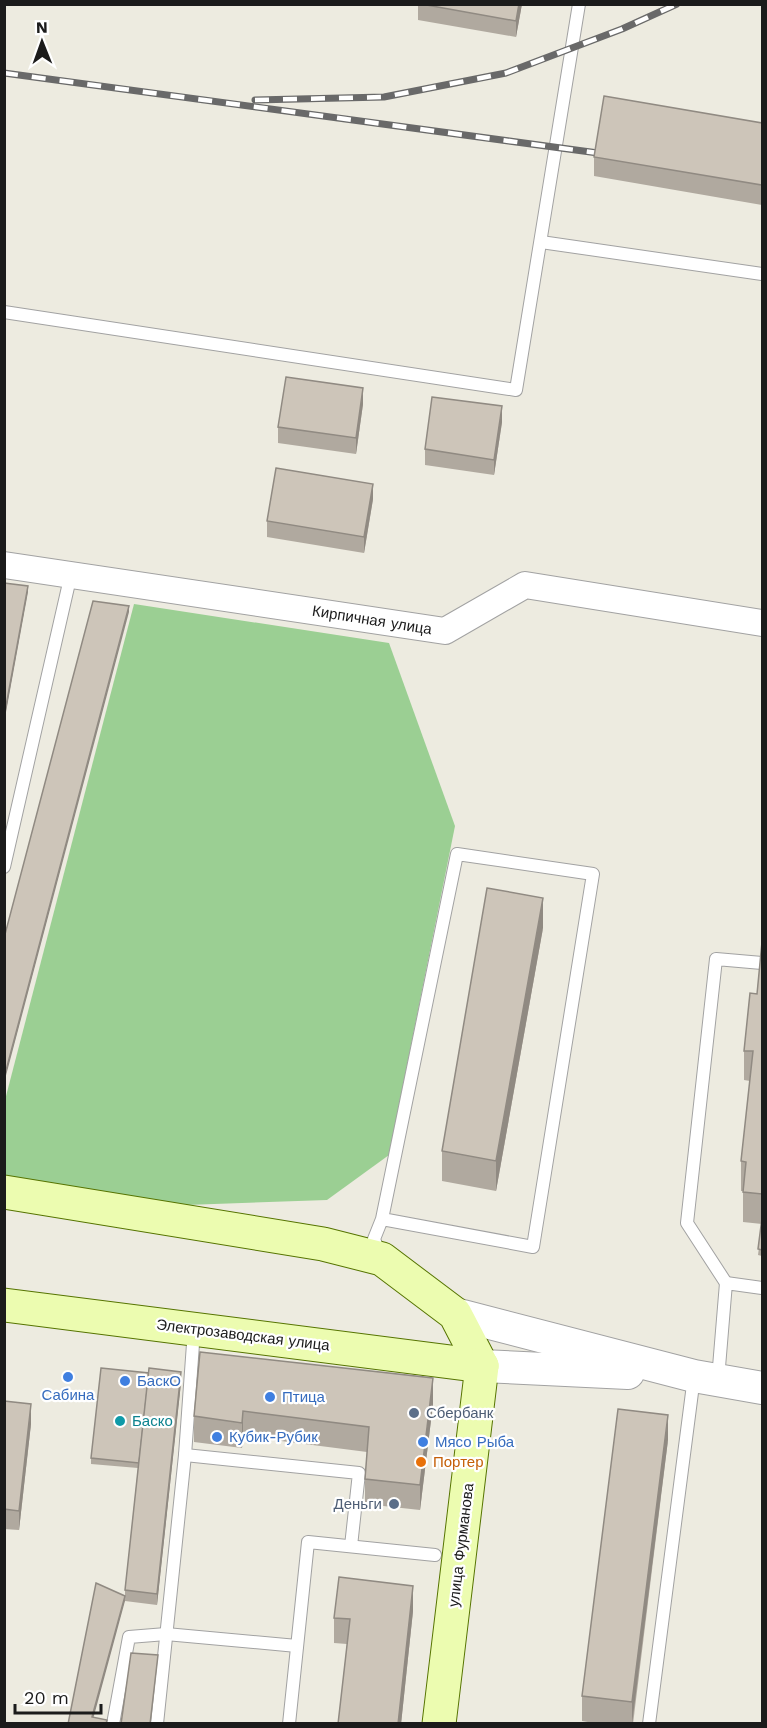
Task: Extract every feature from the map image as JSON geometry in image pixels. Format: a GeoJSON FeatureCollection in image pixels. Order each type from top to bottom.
{"type":"FeatureCollection","features":[{"type":"Feature","properties":{"kind":"main road","name":"Электрозаводская улица"},"geometry":{"type":"LineString","coordinates":[[4,1192],[323,1244],[382,1259],[455,1314],[482,1366]]}},
{"type":"Feature","properties":{"kind":"main road","name":"Электрозаводская улица"},"geometry":{"type":"LineString","coordinates":[[4,1305],[482,1366]]}},
{"type":"Feature","properties":{"kind":"main road","name":"улица Фурманова"},"geometry":{"type":"LineString","coordinates":[[439,1724],[482,1366]]}},
{"type":"Feature","properties":{"kind":"street","name":"Кирпичная улица"},"geometry":{"type":"LineString","coordinates":[[4,565],[445,631],[525,585],[762,623]]}},
{"type":"Feature","properties":{"kind":"street","name":"Электрозаводская улица"},"geometry":{"type":"LineString","coordinates":[[455,1314],[706,1378],[762,1388]]}},
{"type":"Feature","properties":{"kind":"street","name":"Электрозаводская улица"},"geometry":{"type":"LineString","coordinates":[[482,1366],[706,1378]]}},
{"type":"Feature","properties":{"kind":"lane"},"geometry":{"type":"LineString","coordinates":[[4,312],[516,390],[579,4]]}},
{"type":"Feature","properties":{"kind":"lane"},"geometry":{"type":"LineString","coordinates":[[541,242],[762,274]]}},
{"type":"Feature","properties":{"kind":"lane"},"geometry":{"type":"LineString","coordinates":[[4,867],[71,574]]}},
{"type":"Feature","properties":{"kind":"lane"},"geometry":{"type":"LineString","coordinates":[[382,1219],[533,1247],[593,874],[457,854],[382,1219],[374,1239],[382,1259]]}},
{"type":"Feature","properties":{"kind":"lane"},"geometry":{"type":"LineString","coordinates":[[650,1724],[706,1378],[726,1283],[687,1222],[716,958],[762,963]]}},
{"type":"Feature","properties":{"kind":"lane"},"geometry":{"type":"LineString","coordinates":[[726,1283],[762,1288]]}},
{"type":"Feature","properties":{"kind":"lane"},"geometry":{"type":"LineString","coordinates":[[157,1724],[185,1455],[194,1329]]}},
{"type":"Feature","properties":{"kind":"lane"},"geometry":{"type":"LineString","coordinates":[[185,1455],[359,1473],[351,1546]]}},
{"type":"Feature","properties":{"kind":"lane"},"geometry":{"type":"LineString","coordinates":[[289,1724],[308,1542],[435,1555]]}},
{"type":"Feature","properties":{"kind":"lane"},"geometry":{"type":"LineString","coordinates":[[113,1724],[129,1637],[166,1634],[297,1646]]}},
{"type":"Feature","properties":{"kind":"green space"},"geometry":{"type":"Polygon","coordinates":[[[134,604],[389,643],[455,826],[389,1155],[327,1200],[186,1205],[5,1184],[5,1100],[134,604]]]}},
{"type":"Feature","properties":{"kind":"building"},"geometry":{"type":"Polygon","coordinates":[[[421,4],[519,4],[516,21],[421,4]]]}},
{"type":"Feature","properties":{"kind":"building"},"geometry":{"type":"Polygon","coordinates":[[[604,96],[762,123],[762,185],[594,157],[604,96]]]}},
{"type":"Feature","properties":{"kind":"building"},"geometry":{"type":"Polygon","coordinates":[[[286,377],[363,388],[356,438],[278,427],[286,377]]]}},
{"type":"Feature","properties":{"kind":"building"},"geometry":{"type":"Polygon","coordinates":[[[432,397],[502,406],[494,460],[425,449],[432,397]]]}},
{"type":"Feature","properties":{"kind":"building"},"geometry":{"type":"Polygon","coordinates":[[[276,468],[373,484],[364,537],[267,521],[276,468]]]}},
{"type":"Feature","properties":{"kind":"building"},"geometry":{"type":"Polygon","coordinates":[[[4,583],[28,586],[4,717],[4,583]]]}},
{"type":"Feature","properties":{"kind":"building"},"geometry":{"type":"Polygon","coordinates":[[[93,601],[129,606],[4,1078],[4,938],[93,601]]]}},
{"type":"Feature","properties":{"kind":"building"},"geometry":{"type":"Polygon","coordinates":[[[487,888],[543,898],[496,1161],[442,1151],[487,888]]]}},
{"type":"Feature","properties":{"kind":"building"},"geometry":{"type":"Polygon","coordinates":[[[762,942],[762,1194],[743,1192],[746,1162],[741,1161],[753,1051],[744,1051],[750,993],[757,994],[762,942]]]}},
{"type":"Feature","properties":{"kind":"building"},"geometry":{"type":"Polygon","coordinates":[[[762,1218],[762,1250],[758,1249],[762,1218]]]}},
{"type":"Feature","properties":{"kind":"building"},"geometry":{"type":"Polygon","coordinates":[[[200,1352],[433,1378],[420,1485],[365,1479],[369,1427],[243,1411],[242,1423],[194,1416],[200,1352]]]}},
{"type":"Feature","properties":{"kind":"building","name":"Баско"},"geometry":{"type":"Polygon","coordinates":[[[101,1368],[149,1373],[139,1463],[91,1458],[101,1368]]]}},
{"type":"Feature","properties":{"kind":"building"},"geometry":{"type":"Polygon","coordinates":[[[149,1368],[181,1372],[157,1594],[125,1590],[149,1368]]]}},
{"type":"Feature","properties":{"kind":"building"},"geometry":{"type":"Polygon","coordinates":[[[4,1401],[31,1404],[19,1511],[4,1509],[4,1401]]]}},
{"type":"Feature","properties":{"kind":"building"},"geometry":{"type":"Polygon","coordinates":[[[618,1409],[668,1415],[632,1702],[582,1696],[618,1409]]]}},
{"type":"Feature","properties":{"kind":"building"},"geometry":{"type":"Polygon","coordinates":[[[339,1577],[413,1586],[398,1724],[338,1724],[350,1619],[334,1618],[339,1577]]]}},
{"type":"Feature","properties":{"kind":"building"},"geometry":{"type":"Polygon","coordinates":[[[96,1583],[125,1596],[92,1717],[107,1720],[106,1724],[68,1724],[96,1583]]]}},
{"type":"Feature","properties":{"kind":"building"},"geometry":{"type":"Polygon","coordinates":[[[131,1653],[158,1655],[150,1724],[121,1724],[131,1653]]]}},
{"type":"Feature","properties":{"kind":"railway"},"geometry":{"type":"LineString","coordinates":[[255,100],[384,97],[506,73],[622,29],[677,4]]}},
{"type":"Feature","properties":{"kind":"railway"},"geometry":{"type":"LineString","coordinates":[[4,73],[598,153]]}},
{"type":"Feature","properties":{"kind":"place","name":"Сабина"},"geometry":{"type":"Point","coordinates":[68,1377]}},
{"type":"Feature","properties":{"kind":"place","name":"БаскО"},"geometry":{"type":"Point","coordinates":[125,1381]}},
{"type":"Feature","properties":{"kind":"place","name":"Птица"},"geometry":{"type":"Point","coordinates":[270,1397]}},
{"type":"Feature","properties":{"kind":"place","name":"Сбербанк"},"geometry":{"type":"Point","coordinates":[414,1413]}},
{"type":"Feature","properties":{"kind":"place","name":"Баско"},"geometry":{"type":"Point","coordinates":[120,1421]}},
{"type":"Feature","properties":{"kind":"place","name":"Кубик-Рубик"},"geometry":{"type":"Point","coordinates":[217,1437]}},
{"type":"Feature","properties":{"kind":"place","name":"Мясо Рыба"},"geometry":{"type":"Point","coordinates":[423,1442]}},
{"type":"Feature","properties":{"kind":"place","name":"Портер"},"geometry":{"type":"Point","coordinates":[421,1462]}},
{"type":"Feature","properties":{"kind":"place","name":"Деньги"},"geometry":{"type":"Point","coordinates":[394,1504]}}]}
